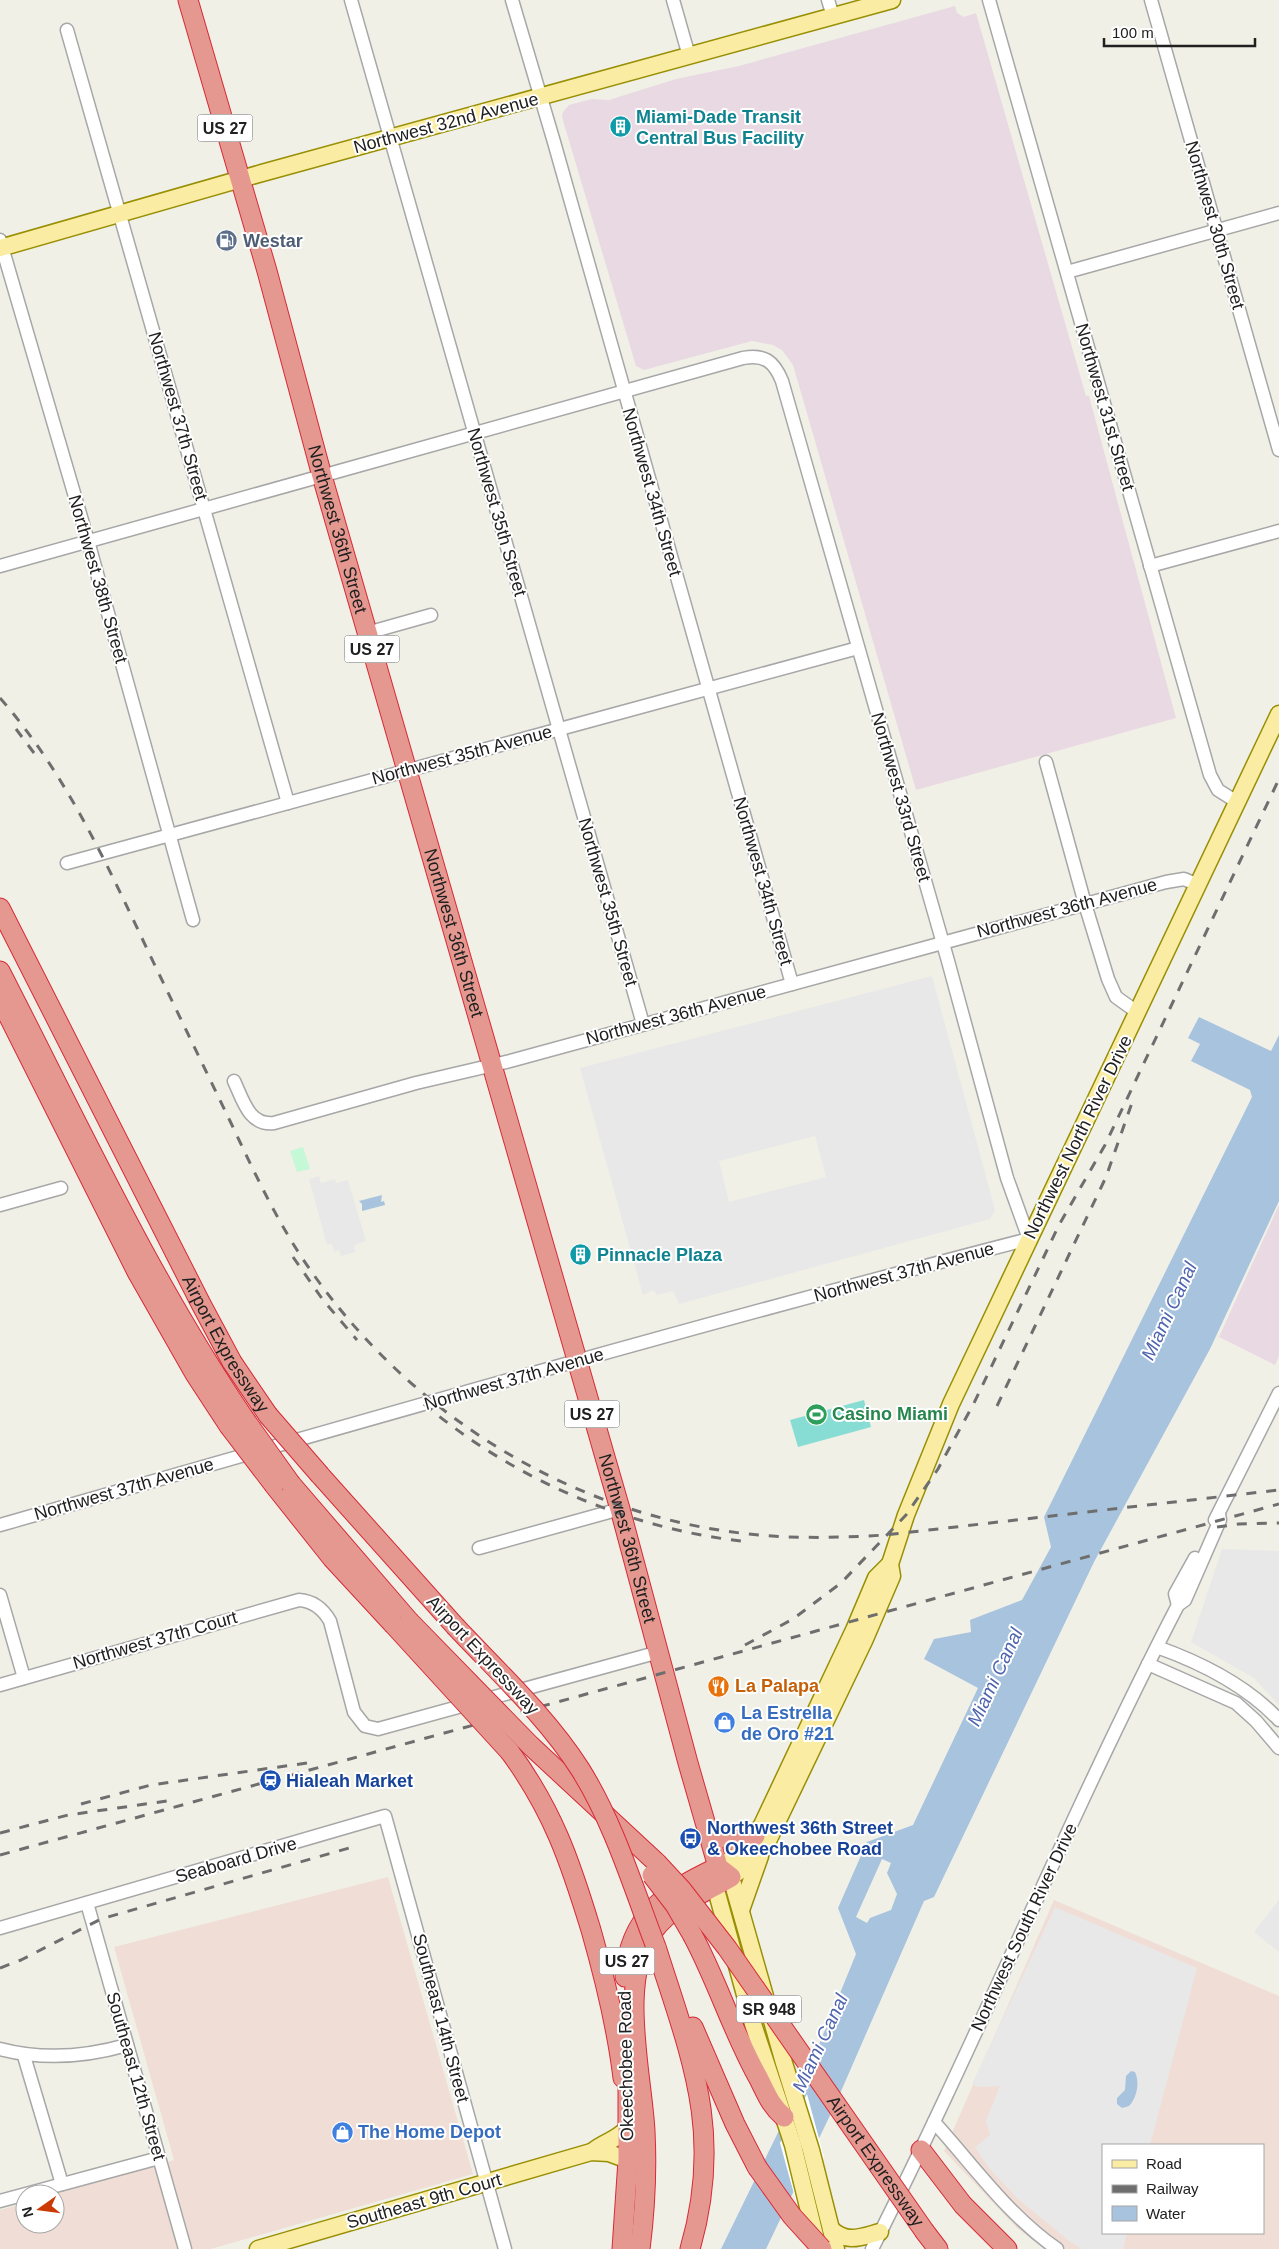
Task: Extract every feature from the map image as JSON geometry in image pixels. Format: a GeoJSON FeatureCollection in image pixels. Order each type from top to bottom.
{"type":"FeatureCollection","features":[{"type":"Feature","properties":{"kind":"highway","name":"Northwest 36th Street"},"geometry":{"type":"LineString","coordinates":[[188,0],[322,476],[620,1509],[708,1835],[722,1877]]}},
{"type":"Feature","properties":{"kind":"highway","name":"Airport Expressway"},"geometry":{"type":"LineString","coordinates":[[0,908],[200,1304],[232,1362],[268,1415],[320,1476],[556,1735],[580,1768],[607,1818],[685,2020]]}},
{"type":"Feature","properties":{"kind":"highway","name":"Airport Expressway"},"geometry":{"type":"LineString","coordinates":[[0,971],[148,1260],[212,1371],[238,1424],[282,1485],[401,1622],[628,1838],[652,1866],[682,1890],[727,1948],[938,2249]]}},
{"type":"Feature","properties":{"kind":"highway"},"geometry":{"type":"LineString","coordinates":[[0,999],[141,1280],[195,1374],[238,1424]]}},
{"type":"Feature","properties":{"kind":"highway"},"geometry":{"type":"LineString","coordinates":[[401,1622],[510,1752],[547,1809],[577,1883],[610,1997],[627,2099]]}},
{"type":"Feature","properties":{"kind":"highway"},"geometry":{"type":"LineString","coordinates":[[708,1835],[758,1844]]}},
{"type":"Feature","properties":{"kind":"highway"},"geometry":{"type":"LineString","coordinates":[[652,1866],[710,1968],[744,2052],[773,2108],[790,2118]]}},
{"type":"Feature","properties":{"kind":"highway","name":"Okeechobee Road"},"geometry":{"type":"LineString","coordinates":[[622,2249],[628,2160],[627,2099],[629,2081],[624,1989],[630,1944],[640,1924],[663,1897],[685,1882],[722,1877]]}},
{"type":"Feature","properties":{"kind":"highway","name":"Okeechobee Road"},"geometry":{"type":"LineString","coordinates":[[640,2249],[644,2197],[645,2129],[634,2000],[636,1972],[645,1945],[661,1921],[684,1902],[722,1877]]}},
{"type":"Feature","properties":{"kind":"highway"},"geometry":{"type":"LineString","coordinates":[[685,2020],[757,2166],[782,2203],[822,2249]]}},
{"type":"Feature","properties":{"kind":"highway"},"geometry":{"type":"LineString","coordinates":[[685,2020],[704,2129],[703,2187],[690,2249]]}},
{"type":"Feature","properties":{"kind":"highway"},"geometry":{"type":"LineString","coordinates":[[920,2150],[963,2205],[1007,2249]]}},
{"type":"Feature","properties":{"kind":"highway"},"geometry":{"type":"LineString","coordinates":[[628,2160],[636,2172],[644,2197]]}},
{"type":"Feature","properties":{"kind":"main road","name":"Northwest 32nd Avenue"},"geometry":{"type":"LineString","coordinates":[[1,245],[892,0]]}},
{"type":"Feature","properties":{"kind":"main road","name":"Northwest North River Drive"},"geometry":{"type":"LineString","coordinates":[[722,1877],[742,1853],[758,1844],[804,1751],[876,1578],[890,1564],[910,1506],[947,1412],[1279,714]]}},
{"type":"Feature","properties":{"kind":"main road"},"geometry":{"type":"LineString","coordinates":[[741,1910],[746,1893],[757,1869],[758,1844]]}},
{"type":"Feature","properties":{"kind":"main road","name":"Northwest 36th Street"},"geometry":{"type":"LineString","coordinates":[[722,1877],[741,1910],[790,2118],[818,2249]]}},
{"type":"Feature","properties":{"kind":"main road","name":"Northwest 36th Street"},"geometry":{"type":"LineString","coordinates":[[722,1877],[753,2024],[790,2118],[816,2170],[836,2249]]}},
{"type":"Feature","properties":{"kind":"main road","name":"Southeast 9th Court"},"geometry":{"type":"LineString","coordinates":[[591,2152],[600,2145],[618,2138],[628,2128]]}},
{"type":"Feature","properties":{"kind":"main road","name":"Southeast 9th Court"},"geometry":{"type":"LineString","coordinates":[[258,2249],[591,2152],[609,2153],[628,2160]]}},
{"type":"Feature","properties":{"kind":"main road"},"geometry":{"type":"LineString","coordinates":[[831,2229],[841,2237],[849,2239],[880,2232]]}},
{"type":"Feature","properties":{"kind":"street","name":"Northwest 35th Street"},"geometry":{"type":"LineString","coordinates":[[351,0],[643,1024]]}},
{"type":"Feature","properties":{"kind":"street","name":"Northwest 34th Street"},"geometry":{"type":"LineString","coordinates":[[512,0],[792,984]]}},
{"type":"Feature","properties":{"kind":"street"},"geometry":{"type":"LineString","coordinates":[[673,0],[689,56]]}},
{"type":"Feature","properties":{"kind":"street"},"geometry":{"type":"LineString","coordinates":[[828,0],[833,16]]}},
{"type":"Feature","properties":{"kind":"street","name":"Northwest 31st Street"},"geometry":{"type":"LineString","coordinates":[[989,0],[1210,775],[1218,790],[1237,802]]}},
{"type":"Feature","properties":{"kind":"street","name":"Northwest 30th Street"},"geometry":{"type":"LineString","coordinates":[[1151,0],[1279,450]]}},
{"type":"Feature","properties":{"kind":"street","name":"Northwest 37th Street"},"geometry":{"type":"LineString","coordinates":[[66,30],[288,803]]}},
{"type":"Feature","properties":{"kind":"street"},"geometry":{"type":"LineString","coordinates":[[1067,272],[1279,213]]}},
{"type":"Feature","properties":{"kind":"street","name":"Northwest 38th Street"},"geometry":{"type":"LineString","coordinates":[[1,245],[88,541],[193,920]]}},
{"type":"Feature","properties":{"kind":"street","name":"Northwest 33rd Street"},"geometry":{"type":"LineString","coordinates":[[624,392],[755,356],[766,358],[776,369],[782,381],[942,942],[1007,1178],[1029,1239]]}},
{"type":"Feature","properties":{"kind":"street"},"geometry":{"type":"LineString","coordinates":[[0,566],[624,392]]}},
{"type":"Feature","properties":{"kind":"street"},"geometry":{"type":"LineString","coordinates":[[1150,566],[1279,531]]}},
{"type":"Feature","properties":{"kind":"street"},"geometry":{"type":"LineString","coordinates":[[367,633],[431,615]]}},
{"type":"Feature","properties":{"kind":"street","name":"Northwest 35th Avenue"},"geometry":{"type":"LineString","coordinates":[[67,863],[858,648]]}},
{"type":"Feature","properties":{"kind":"street"},"geometry":{"type":"LineString","coordinates":[[1046,762],[1084,904],[1116,997],[1138,1012]]}},
{"type":"Feature","properties":{"kind":"street","name":"Northwest 36th Avenue"},"geometry":{"type":"LineString","coordinates":[[234,1081],[253,1118],[262,1123],[274,1123],[416,1083],[492,1065],[1175,880],[1184,879],[1198,885]]}},
{"type":"Feature","properties":{"kind":"street"},"geometry":{"type":"LineString","coordinates":[[0,1205],[61,1188]]}},
{"type":"Feature","properties":{"kind":"street","name":"Northwest 37th Avenue"},"geometry":{"type":"LineString","coordinates":[[0,1525],[577,1361],[881,1277],[1029,1239]]}},
{"type":"Feature","properties":{"kind":"street","name":"Northwest South River Drive"},"geometry":{"type":"LineString","coordinates":[[872,2249],[934,2122],[1148,1664],[1178,1605],[1175,1594],[1219,1514],[1279,1393]]}},
{"type":"Feature","properties":{"kind":"street"},"geometry":{"type":"LineString","coordinates":[[479,1548],[620,1509]]}},
{"type":"Feature","properties":{"kind":"street"},"geometry":{"type":"LineString","coordinates":[[0,1595],[24,1678]]}},
{"type":"Feature","properties":{"kind":"street","name":"Northwest 37th Court"},"geometry":{"type":"LineString","coordinates":[[0,1685],[299,1600],[310,1602],[321,1608],[330,1621],[354,1712],[365,1726],[378,1729],[659,1652]]}},
{"type":"Feature","properties":{"kind":"street"},"geometry":{"type":"LineString","coordinates":[[1157,1647],[1244,1689],[1279,1720]]}},
{"type":"Feature","properties":{"kind":"street"},"geometry":{"type":"LineString","coordinates":[[1148,1664],[1236,1703],[1256,1721],[1279,1748]]}},
{"type":"Feature","properties":{"kind":"street","name":"Seaboard Drive"},"geometry":{"type":"LineString","coordinates":[[0,1928],[385,1816]]}},
{"type":"Feature","properties":{"kind":"street","name":"Southeast 14th Street"},"geometry":{"type":"LineString","coordinates":[[385,1816],[505,2249]]}},
{"type":"Feature","properties":{"kind":"street","name":"Southeast 12th Street"},"geometry":{"type":"LineString","coordinates":[[87,1903],[185,2249]]}},
{"type":"Feature","properties":{"kind":"street"},"geometry":{"type":"LineString","coordinates":[[0,2049],[24,2056],[97,2053],[127,2045]]}},
{"type":"Feature","properties":{"kind":"street"},"geometry":{"type":"LineString","coordinates":[[24,2056],[62,2184],[159,2158]]}},
{"type":"Feature","properties":{"kind":"street"},"geometry":{"type":"LineString","coordinates":[[934,2122],[997,2197],[1021,2220],[1057,2249]]}},
{"type":"Feature","properties":{"kind":"street"},"geometry":{"type":"LineString","coordinates":[[0,2201],[15,2197]]}},
{"type":"Feature","properties":{"kind":"shaded area","name":"Miami-Dade Transit Central Bus Facility"},"geometry":{"type":"Polygon","coordinates":[[[955,6],[957,13],[964,17],[976,13],[1086,396],[1089,396],[1176,718],[916,790],[793,365],[782,350],[773,345],[752,341],[644,370],[636,366],[562,117],[563,112],[569,105],[592,99],[609,100],[676,79],[739,66],[955,6]]]}},
{"type":"Feature","properties":{"kind":"shaded area"},"geometry":{"type":"Polygon","coordinates":[[[932,976],[995,1210],[990,1219],[679,1304],[673,1291],[657,1295],[653,1290],[643,1295],[580,1068],[932,976]],[[815,1136],[719,1161],[729,1202],[826,1177],[815,1136]]]}},
{"type":"Feature","properties":{"kind":"shaded area"},"geometry":{"type":"Polygon","coordinates":[[[319,1176],[321,1183],[335,1179],[336,1183],[348,1180],[366,1241],[354,1245],[355,1252],[341,1256],[339,1250],[334,1252],[332,1244],[327,1245],[309,1179],[319,1176]]]}},
{"type":"Feature","properties":{"kind":"shaded area"},"geometry":{"type":"Polygon","coordinates":[[[1279,1205],[1279,1356],[1275,1365],[1219,1337],[1279,1205]]]}},
{"type":"Feature","properties":{"kind":"shaded area"},"geometry":{"type":"Polygon","coordinates":[[[864,1400],[871,1427],[798,1447],[790,1420],[864,1400]]]}},
{"type":"Feature","properties":{"kind":"shaded area"},"geometry":{"type":"Polygon","coordinates":[[[1222,1549],[1279,1551],[1279,1705],[1254,1678],[1191,1642],[1222,1549]]]}},
{"type":"Feature","properties":{"kind":"shaded area"},"geometry":{"type":"Polygon","coordinates":[[[388,1877],[473,2174],[211,2249],[0,2249],[0,2210],[15,2206],[15,2234],[65,2234],[65,2191],[174,2160],[114,1947],[388,1877]]]}},
{"type":"Feature","properties":{"kind":"shaded area"},"geometry":{"type":"Polygon","coordinates":[[[1054,1900],[1279,1996],[1279,2249],[1046,2249],[1017,2228],[944,2151],[1054,1900]]]}},
{"type":"Feature","properties":{"kind":"shaded area"},"geometry":{"type":"Polygon","coordinates":[[[1279,1900],[1279,1952],[1254,1932],[1279,1900]]]}},
{"type":"Feature","properties":{"kind":"shaded area"},"geometry":{"type":"Polygon","coordinates":[[[1055,1907],[1197,1968],[1150,2144],[1102,2144],[1102,2234],[1127,2234],[1123,2249],[1082,2249],[1069,2241],[1017,2198],[989,2168],[975,2147],[990,2135],[986,2121],[1000,2086],[979,2087],[972,2084],[1055,1907]]]}},
{"type":"Feature","properties":{"kind":"green space"},"geometry":{"type":"Polygon","coordinates":[[[303,1147],[310,1169],[297,1172],[290,1151],[303,1147]]]}},
{"type":"Feature","properties":{"kind":"water","name":"Miami Canal"},"geometry":{"type":"Polygon","coordinates":[[[1199,1017],[1271,1051],[1279,1035],[1279,1201],[1210,1349],[1094,1562],[934,1897],[924,1901],[835,2105],[766,2249],[721,2249],[809,2069],[856,1954],[838,1908],[867,1842],[913,1825],[978,1688],[924,1659],[934,1639],[971,1632],[970,1620],[1022,1600],[1051,1547],[1044,1517],[1252,1097],[1250,1090],[1191,1061],[1200,1044],[1188,1038],[1199,1017]],[[882,1859],[856,1917],[867,1923],[870,1918],[891,1910],[897,1894],[887,1873],[891,1863],[882,1859]]]}},
{"type":"Feature","properties":{"kind":"water"},"geometry":{"type":"Polygon","coordinates":[[[382,1195],[381,1202],[384,1201],[385,1205],[362,1211],[362,1204],[359,1201],[382,1195]]]}},
{"type":"Feature","properties":{"kind":"water"},"geometry":{"type":"Polygon","coordinates":[[[1131,2071],[1135,2072],[1137,2076],[1137,2090],[1132,2103],[1122,2108],[1117,2104],[1117,2098],[1125,2090],[1126,2076],[1131,2071]]]}},
{"type":"Feature","properties":{"kind":"pier"},"geometry":{"type":"Polygon","coordinates":[[[807,2094],[824,2157],[812,2178],[794,2117],[807,2094]]]}},
{"type":"Feature","properties":{"kind":"pier"},"geometry":{"type":"Polygon","coordinates":[[[792,2119],[810,2181],[797,2205],[780,2143],[792,2119]]]}},
{"type":"Feature","properties":{"kind":"railway"},"geometry":{"type":"LineString","coordinates":[[0,698],[49,763],[90,832],[262,1187],[297,1250],[337,1305],[382,1356],[432,1401],[487,1441],[546,1474],[608,1501],[673,1521],[740,1533],[776,1536],[885,1535],[1279,1490]]}},
{"type":"Feature","properties":{"kind":"railway"},"geometry":{"type":"LineString","coordinates":[[16,729],[40,761]]}},
{"type":"Feature","properties":{"kind":"railway"},"geometry":{"type":"LineString","coordinates":[[745,1645],[793,1619],[841,1583],[906,1515],[938,1469],[974,1403],[1059,1225],[1105,1145],[1279,779]]}},
{"type":"Feature","properties":{"kind":"railway"},"geometry":{"type":"LineString","coordinates":[[997,1406],[1106,1177],[1134,1097]]}},
{"type":"Feature","properties":{"kind":"railway"},"geometry":{"type":"LineString","coordinates":[[293,1257],[323,1300],[357,1340]]}},
{"type":"Feature","properties":{"kind":"railway"},"geometry":{"type":"LineString","coordinates":[[424,1404],[458,1431],[494,1455],[572,1495],[655,1525],[741,1541]]}},
{"type":"Feature","properties":{"kind":"railway"},"geometry":{"type":"LineString","coordinates":[[0,1855],[1279,1504]]}},
{"type":"Feature","properties":{"kind":"railway"},"geometry":{"type":"LineString","coordinates":[[1217,1527],[1239,1524],[1279,1523]]}},
{"type":"Feature","properties":{"kind":"railway"},"geometry":{"type":"LineString","coordinates":[[81,1804],[151,1785],[314,1762]]}},
{"type":"Feature","properties":{"kind":"railway"},"geometry":{"type":"LineString","coordinates":[[0,1833],[68,1815],[174,1800]]}},
{"type":"Feature","properties":{"kind":"railway"},"geometry":{"type":"LineString","coordinates":[[0,1968],[21,1960],[101,1919],[349,1848]]}},
{"type":"Feature","properties":{"kind":"place","name":"Miami-Dade Transit Central Bus Facility"},"geometry":{"type":"Point","coordinates":[620,127]}},
{"type":"Feature","properties":{"kind":"place","name":"Westar"},"geometry":{"type":"Point","coordinates":[227,241]}},
{"type":"Feature","properties":{"kind":"place","name":"Pinnacle Plaza"},"geometry":{"type":"Point","coordinates":[581,1255]}},
{"type":"Feature","properties":{"kind":"place","name":"Casino Miami"},"geometry":{"type":"Point","coordinates":[816,1414]}},
{"type":"Feature","properties":{"kind":"place","name":"La Palapa"},"geometry":{"type":"Point","coordinates":[719,1686]}},
{"type":"Feature","properties":{"kind":"place","name":"La Estrella de Oro #21"},"geometry":{"type":"Point","coordinates":[725,1723]}},
{"type":"Feature","properties":{"kind":"place","name":"Hialeah Market"},"geometry":{"type":"Point","coordinates":[270,1781]}},
{"type":"Feature","properties":{"kind":"place","name":"Northwest 36th Street & Okeechobee Road"},"geometry":{"type":"Point","coordinates":[691,1838]}},
{"type":"Feature","properties":{"kind":"place","name":"The Home Depot"},"geometry":{"type":"Point","coordinates":[342,2132]}}]}
